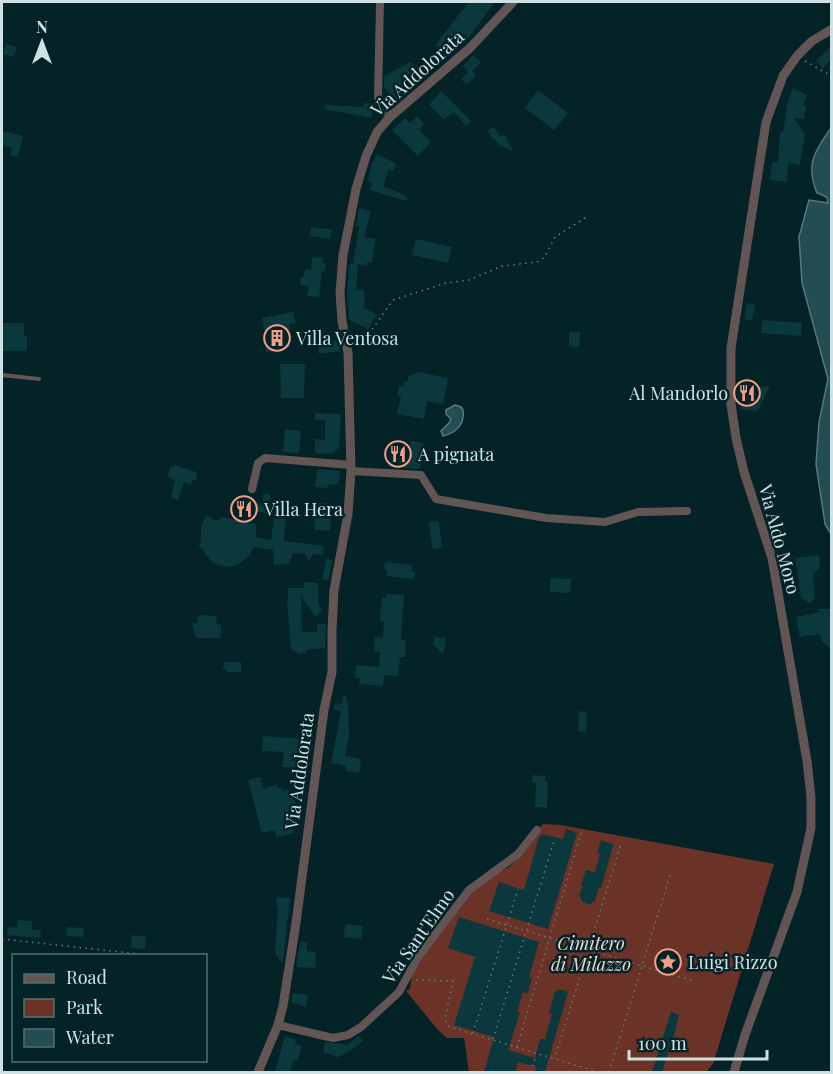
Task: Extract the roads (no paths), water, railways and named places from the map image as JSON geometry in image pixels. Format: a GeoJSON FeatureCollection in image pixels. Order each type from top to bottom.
{"type":"FeatureCollection","features":[{"type":"Feature","properties":{"kind":"street"},"geometry":{"type":"LineString","coordinates":[[380,2],[378,99],[390,117]]}},
{"type":"Feature","properties":{"kind":"street","name":"Via Addolorata"},"geometry":{"type":"LineString","coordinates":[[258,1072],[278,1025],[296,923],[324,710],[332,672],[334,590],[348,514],[351,468],[348,353],[340,293],[347,229],[366,156],[377,132],[390,117],[470,48],[513,2]]}},
{"type":"Feature","properties":{"kind":"street","name":"Via Aldo Moro"},"geometry":{"type":"LineString","coordinates":[[734,1072],[745,1035],[797,892],[811,828],[811,797],[772,558],[744,472],[736,438],[731,404],[731,348],[766,122],[783,76],[797,56],[812,41],[831,29]]}},
{"type":"Feature","properties":{"kind":"street"},"geometry":{"type":"LineString","coordinates":[[252,489],[258,463],[265,458],[421,475],[436,499],[546,518],[605,522],[638,512],[687,511]]}},
{"type":"Feature","properties":{"kind":"street","name":"Via Sant'Elmo"},"geometry":{"type":"LineString","coordinates":[[278,1025],[333,1038],[348,1035],[361,1027],[399,992],[418,957],[469,890],[518,854],[537,830]]}},
{"type":"Feature","properties":{"kind":"lane"},"geometry":{"type":"LineString","coordinates":[[2,375],[39,379]]}},
{"type":"Feature","properties":{"kind":"water"},"geometry":{"type":"Polygon","coordinates":[[[831,128],[831,534],[825,524],[816,464],[819,422],[828,379],[802,283],[799,237],[809,200],[828,203],[827,197],[817,193],[813,183],[812,166],[816,151],[831,128]]]}},
{"type":"Feature","properties":{"kind":"water"},"geometry":{"type":"Polygon","coordinates":[[[455,405],[463,410],[463,420],[456,430],[443,436],[441,431],[451,419],[446,414],[446,410],[455,405]]]}},
{"type":"Feature","properties":{"kind":"place","name":"Villa Ventosa"},"geometry":{"type":"Point","coordinates":[277,338]}},
{"type":"Feature","properties":{"kind":"place","name":"Al Mandorlo"},"geometry":{"type":"Point","coordinates":[747,393]}},
{"type":"Feature","properties":{"kind":"place","name":"A pignata"},"geometry":{"type":"Point","coordinates":[398,454]}},
{"type":"Feature","properties":{"kind":"place","name":"Villa Hera"},"geometry":{"type":"Point","coordinates":[244,509]}},
{"type":"Feature","properties":{"kind":"place","name":"Luigi Rizzo"},"geometry":{"type":"Point","coordinates":[668,962]}},
{"type":"Feature","properties":{"kind":"park label","name":"Cimitero di Milazzo"},"geometry":{"type":"Point","coordinates":[591,953]}}]}
